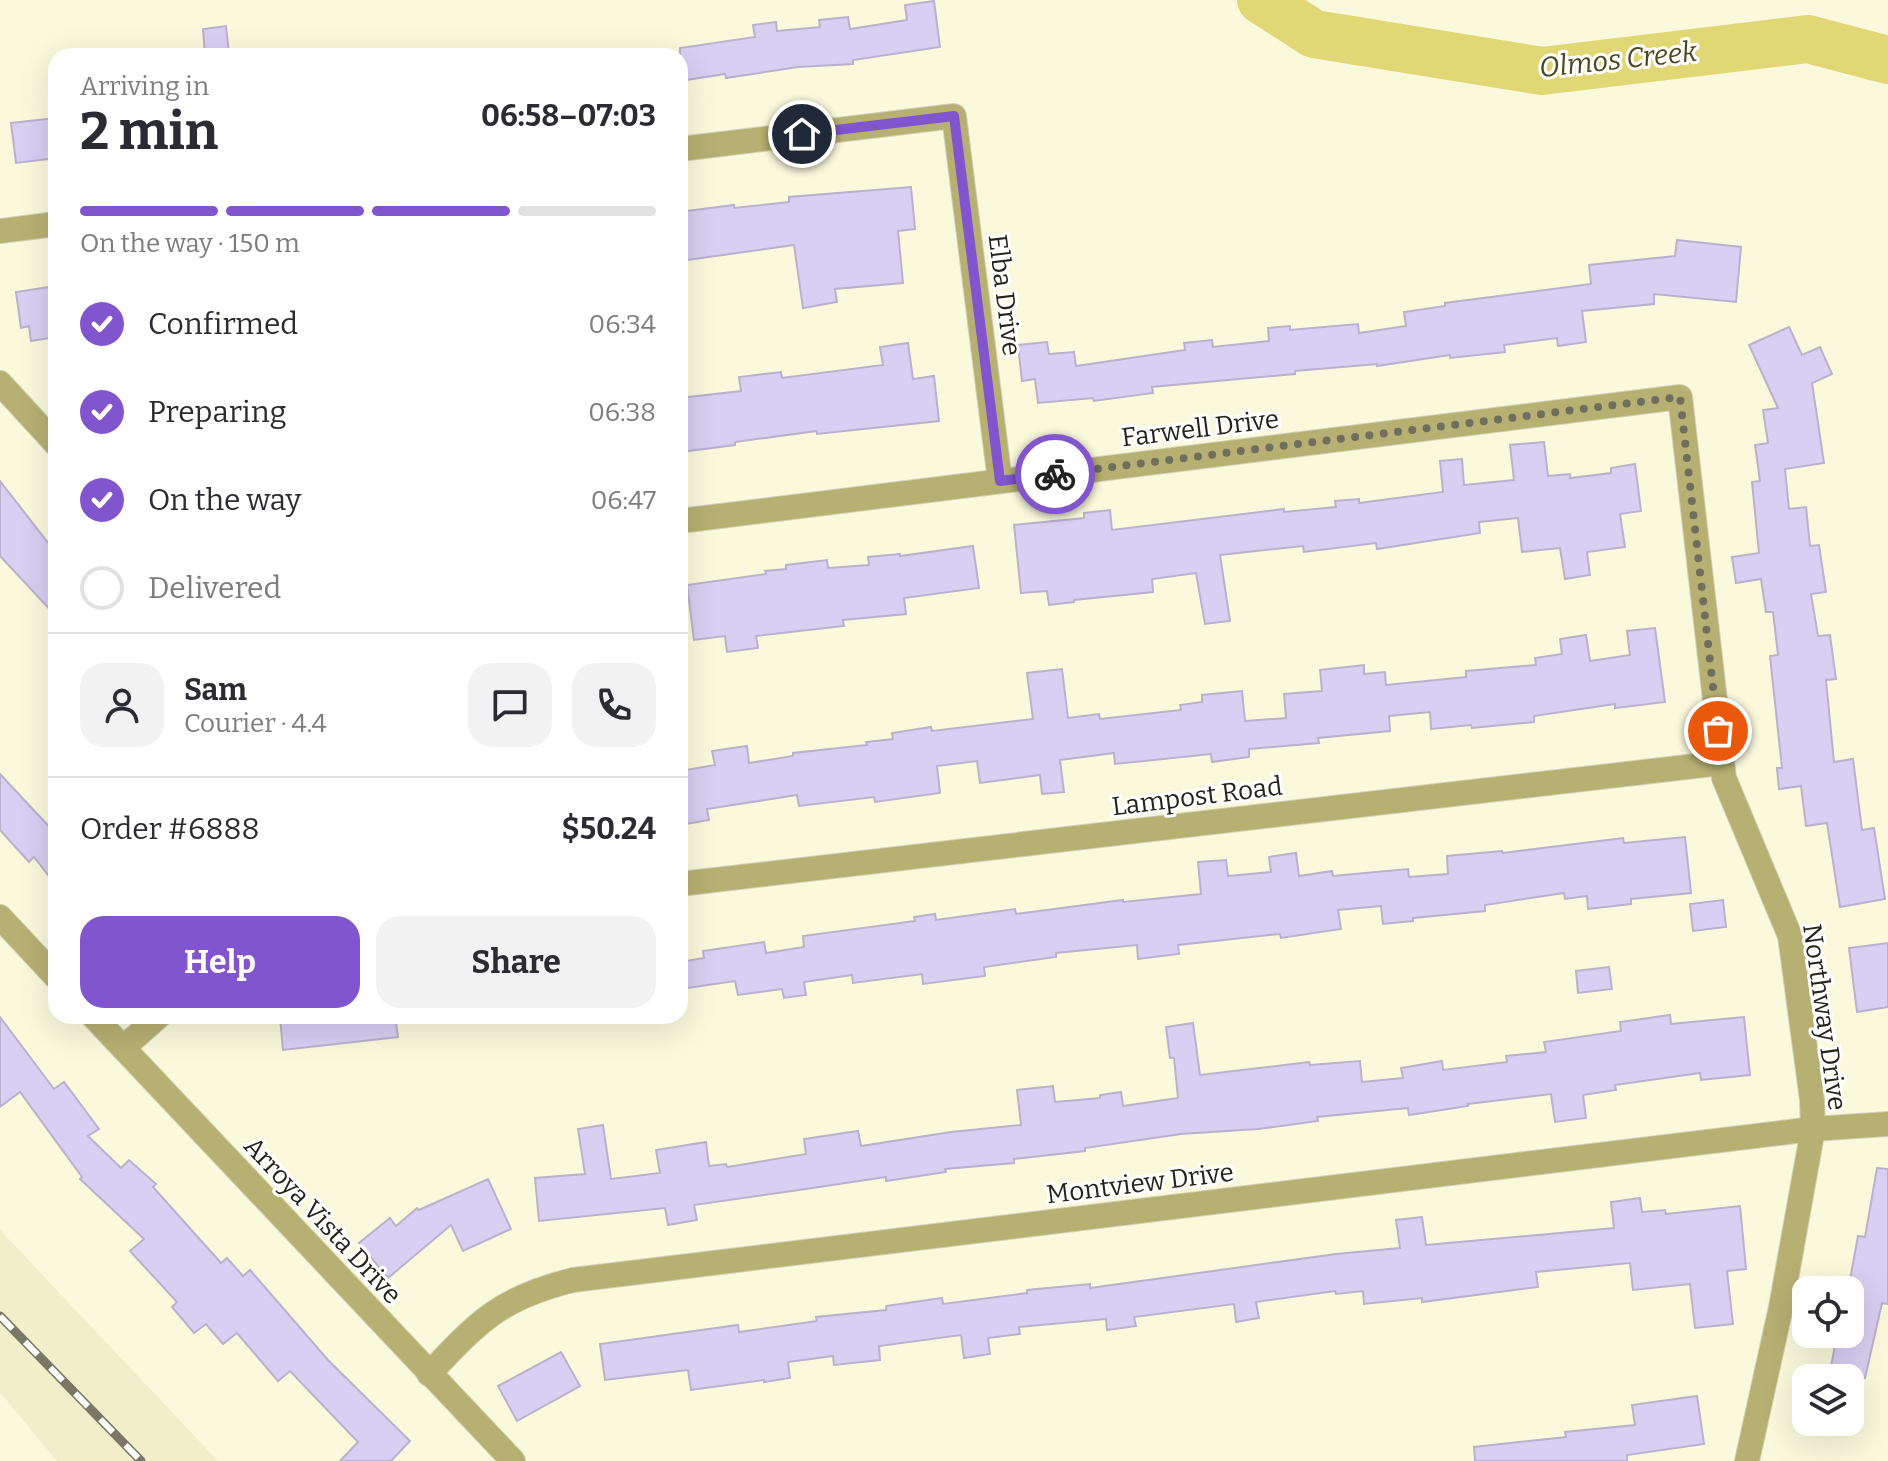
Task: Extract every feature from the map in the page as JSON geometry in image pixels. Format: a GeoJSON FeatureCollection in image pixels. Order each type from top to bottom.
{"type":"FeatureCollection","features":[{"type":"Feature","properties":{"kind":"street","name":"Elba Drive"},"geometry":{"type":"LineString","coordinates":[[688,148],[954,116],[1000,481]]}},
{"type":"Feature","properties":{"kind":"street"},"geometry":{"type":"LineString","coordinates":[[0,231],[48,225]]}},
{"type":"Feature","properties":{"kind":"street"},"geometry":{"type":"LineString","coordinates":[[0,383],[48,435]]}},
{"type":"Feature","properties":{"kind":"street","name":"Farwell Drive"},"geometry":{"type":"LineString","coordinates":[[688,520],[1680,397]]}},
{"type":"Feature","properties":{"kind":"street","name":"Northway Drive"},"geometry":{"type":"LineString","coordinates":[[1680,397],[1721,763],[1724,778],[1790,936],[1812,1100],[1813,1129],[1781,1307],[1747,1461]]}},
{"type":"Feature","properties":{"kind":"street","name":"Lampost Road"},"geometry":{"type":"LineString","coordinates":[[688,883],[1721,763]]}},
{"type":"Feature","properties":{"kind":"street"},"geometry":{"type":"LineString","coordinates":[[0,917],[48,968]]}},
{"type":"Feature","properties":{"kind":"street","name":"Arroya Vista Drive"},"geometry":{"type":"LineString","coordinates":[[100,1024],[513,1461]]}},
{"type":"Feature","properties":{"kind":"street"},"geometry":{"type":"LineString","coordinates":[[123,1048],[150,1024]]}},
{"type":"Feature","properties":{"kind":"street","name":"Montview Drive"},"geometry":{"type":"LineString","coordinates":[[429,1374],[472,1328],[502,1305],[536,1289],[573,1280],[1813,1129],[1888,1124]]}},
{"type":"Feature","properties":{"kind":"shaded area"},"geometry":{"type":"Polygon","coordinates":[[[0,1230],[218,1461],[57,1461],[0,1392],[0,1230]]]}},
{"type":"Feature","properties":{"kind":"building"},"geometry":{"type":"Polygon","coordinates":[[[934,1],[940,47],[853,60],[853,64],[688,80],[688,48],[680,48],[755,37],[753,25],[776,22],[777,31],[820,27],[819,20],[848,17],[850,29],[907,20],[905,5],[934,1]]]}},
{"type":"Feature","properties":{"kind":"building"},"geometry":{"type":"Polygon","coordinates":[[[226,26],[228,48],[204,48],[203,29],[226,26]]]}},
{"type":"Feature","properties":{"kind":"building"},"geometry":{"type":"Polygon","coordinates":[[[48,119],[48,159],[16,163],[11,123],[48,119]]]}},
{"type":"Feature","properties":{"kind":"building"},"geometry":{"type":"Polygon","coordinates":[[[911,187],[915,229],[898,231],[903,283],[835,289],[837,302],[803,308],[794,245],[688,260],[688,211],[789,202],[789,197],[911,187]]]}},
{"type":"Feature","properties":{"kind":"building"},"geometry":{"type":"Polygon","coordinates":[[[1677,240],[1741,247],[1736,302],[1654,294],[1654,304],[1582,311],[1586,342],[1558,346],[1557,338],[1504,345],[1505,352],[1450,358],[1450,355],[1377,366],[1295,371],[1295,374],[1152,387],[1153,393],[1094,401],[1093,398],[1038,403],[1035,379],[1022,381],[1018,345],[1047,342],[1049,354],[1074,352],[1076,366],[1185,350],[1184,343],[1212,340],[1213,347],[1269,341],[1268,328],[1290,326],[1290,330],[1358,324],[1359,333],[1406,326],[1404,312],[1445,306],[1445,303],[1591,284],[1589,265],[1675,256],[1677,240]]]}},
{"type":"Feature","properties":{"kind":"building"},"geometry":{"type":"Polygon","coordinates":[[[48,287],[48,338],[31,341],[29,326],[21,328],[16,292],[48,287]]]}},
{"type":"Feature","properties":{"kind":"building"},"geometry":{"type":"Polygon","coordinates":[[[1789,327],[1802,355],[1820,347],[1832,374],[1812,383],[1824,463],[1785,469],[1789,509],[1806,507],[1810,546],[1819,545],[1826,592],[1811,594],[1818,636],[1830,635],[1836,679],[1826,680],[1834,762],[1853,759],[1862,830],[1874,828],[1885,899],[1840,907],[1827,823],[1806,826],[1801,786],[1779,789],[1777,768],[1782,768],[1770,656],[1778,655],[1773,612],[1766,612],[1761,579],[1736,583],[1732,557],[1759,553],[1752,482],[1760,481],[1755,445],[1768,443],[1763,410],[1778,408],[1749,345],[1789,327]]]}},
{"type":"Feature","properties":{"kind":"building"},"geometry":{"type":"Polygon","coordinates":[[[908,343],[913,379],[934,376],[939,421],[817,434],[817,431],[688,451],[688,397],[741,391],[739,377],[781,372],[782,378],[883,365],[880,347],[908,343]]]}},
{"type":"Feature","properties":{"kind":"building"},"geometry":{"type":"Polygon","coordinates":[[[1544,442],[1548,476],[1570,474],[1570,478],[1611,473],[1611,468],[1635,464],[1641,511],[1620,514],[1625,547],[1587,552],[1590,575],[1565,579],[1560,548],[1522,552],[1518,518],[1479,522],[1480,533],[1377,549],[1376,543],[1304,552],[1303,546],[1220,555],[1230,621],[1205,624],[1196,573],[1152,579],[1153,592],[1049,605],[1047,591],[1021,593],[1014,525],[1084,518],[1084,513],[1110,510],[1112,530],[1284,509],[1284,512],[1336,507],[1335,501],[1359,499],[1359,503],[1443,492],[1440,461],[1462,459],[1464,485],[1514,480],[1510,445],[1544,442]]]}},
{"type":"Feature","properties":{"kind":"building"},"geometry":{"type":"Polygon","coordinates":[[[0,481],[48,543],[48,607],[0,556],[0,481]]]}},
{"type":"Feature","properties":{"kind":"building"},"geometry":{"type":"Polygon","coordinates":[[[973,546],[979,588],[904,598],[906,614],[843,620],[844,626],[756,636],[758,648],[727,652],[725,636],[694,640],[688,585],[766,574],[765,571],[786,569],[786,565],[827,560],[828,568],[869,565],[868,557],[973,546]]]}},
{"type":"Feature","properties":{"kind":"building"},"geometry":{"type":"Polygon","coordinates":[[[1655,628],[1665,702],[1615,708],[1615,704],[1534,716],[1534,722],[1472,728],[1471,725],[1431,729],[1430,712],[1389,716],[1390,731],[1318,738],[1319,743],[1249,749],[1249,757],[1212,762],[1211,754],[1115,764],[1114,753],[1060,760],[1064,792],[1042,794],[1040,775],[980,783],[977,761],[937,766],[940,793],[875,802],[874,797],[799,806],[797,795],[707,809],[709,820],[688,824],[688,770],[715,765],[712,751],[747,746],[749,763],[793,756],[793,753],[867,745],[866,742],[893,739],[892,733],[1033,719],[1027,673],[1062,669],[1068,718],[1099,714],[1100,719],[1181,710],[1180,705],[1202,702],[1202,695],[1242,691],[1245,721],[1286,718],[1284,694],[1322,691],[1320,670],[1364,665],[1364,674],[1385,672],[1386,685],[1466,677],[1466,671],[1536,665],[1535,658],[1562,654],[1560,639],[1586,635],[1590,661],[1630,655],[1627,631],[1655,628]]]}},
{"type":"Feature","properties":{"kind":"building"},"geometry":{"type":"Polygon","coordinates":[[[0,774],[48,825],[48,875],[34,857],[29,862],[0,830],[0,774]]]}},
{"type":"Feature","properties":{"kind":"building"},"geometry":{"type":"Polygon","coordinates":[[[1685,837],[1691,893],[1631,899],[1631,904],[1588,909],[1587,896],[1565,899],[1564,893],[1485,905],[1485,911],[1383,924],[1381,906],[1338,910],[1341,929],[1281,938],[1280,934],[1178,945],[1179,954],[1138,959],[1137,945],[1056,953],[1056,957],[984,967],[985,976],[923,984],[922,974],[853,983],[852,975],[804,982],[806,995],[784,998],[782,989],[738,995],[735,981],[688,988],[688,961],[704,958],[703,951],[764,942],[766,953],[804,947],[803,936],[915,921],[914,917],[935,914],[936,920],[1015,909],[1016,914],[1123,900],[1201,894],[1198,862],[1226,860],[1228,876],[1271,872],[1269,857],[1296,853],[1299,876],[1332,871],[1333,876],[1408,869],[1409,877],[1448,874],[1447,856],[1503,853],[1623,838],[1624,843],[1685,837]]]}},
{"type":"Feature","properties":{"kind":"building"},"geometry":{"type":"Polygon","coordinates":[[[1723,900],[1726,927],[1693,931],[1690,904],[1723,900]]]}},
{"type":"Feature","properties":{"kind":"building"},"geometry":{"type":"Polygon","coordinates":[[[1888,943],[1888,1007],[1857,1012],[1849,948],[1888,943]]]}},
{"type":"Feature","properties":{"kind":"building"},"geometry":{"type":"Polygon","coordinates":[[[1609,967],[1612,989],[1578,993],[1576,971],[1609,967]]]}},
{"type":"Feature","properties":{"kind":"building"},"geometry":{"type":"Polygon","coordinates":[[[1670,1015],[1671,1024],[1744,1017],[1750,1075],[1701,1080],[1700,1073],[1615,1085],[1616,1090],[1583,1095],[1586,1118],[1555,1122],[1551,1094],[1409,1115],[1408,1108],[1317,1117],[1318,1121],[1258,1129],[1181,1134],[1085,1148],[1085,1151],[1014,1159],[1014,1163],[945,1169],[946,1172],[886,1181],[886,1177],[694,1205],[697,1220],[668,1225],[665,1208],[539,1221],[535,1178],[585,1174],[578,1129],[603,1125],[611,1179],[660,1173],[656,1150],[706,1142],[709,1166],[726,1164],[727,1167],[806,1154],[804,1139],[858,1131],[861,1146],[1021,1125],[1017,1090],[1053,1086],[1055,1102],[1100,1098],[1100,1095],[1121,1092],[1123,1106],[1178,1098],[1174,1058],[1170,1058],[1166,1027],[1193,1023],[1200,1075],[1309,1062],[1310,1065],[1360,1061],[1362,1082],[1403,1078],[1401,1068],[1442,1061],[1443,1070],[1507,1062],[1506,1056],[1546,1052],[1544,1042],[1621,1031],[1620,1022],[1670,1015]]]}},
{"type":"Feature","properties":{"kind":"building"},"geometry":{"type":"Polygon","coordinates":[[[0,1017],[54,1089],[64,1082],[99,1129],[88,1136],[121,1168],[129,1160],[156,1184],[153,1187],[221,1263],[227,1258],[243,1276],[250,1270],[328,1360],[410,1441],[391,1461],[340,1461],[358,1442],[290,1371],[278,1381],[237,1333],[223,1344],[206,1324],[194,1333],[172,1307],[177,1302],[130,1251],[144,1239],[80,1179],[82,1177],[20,1092],[0,1107],[0,1017]]]}},
{"type":"Feature","properties":{"kind":"building"},"geometry":{"type":"Polygon","coordinates":[[[281,1024],[396,1024],[398,1037],[283,1050],[281,1024]]]}},
{"type":"Feature","properties":{"kind":"building"},"geometry":{"type":"Polygon","coordinates":[[[1877,1168],[1888,1169],[1888,1304],[1882,1303],[1864,1378],[1864,1364],[1832,1364],[1834,1348],[1864,1348],[1864,1276],[1851,1276],[1858,1236],[1865,1237],[1877,1168]]]}},
{"type":"Feature","properties":{"kind":"building"},"geometry":{"type":"Polygon","coordinates":[[[488,1179],[511,1229],[463,1251],[451,1225],[388,1278],[359,1243],[390,1218],[396,1226],[417,1208],[419,1210],[488,1179]]]}},
{"type":"Feature","properties":{"kind":"building"},"geometry":{"type":"Polygon","coordinates":[[[1640,1198],[1642,1212],[1665,1210],[1666,1214],[1740,1206],[1746,1269],[1727,1271],[1733,1324],[1695,1328],[1690,1284],[1633,1290],[1630,1263],[1536,1272],[1538,1287],[1422,1302],[1422,1298],[1364,1304],[1363,1291],[1336,1294],[1335,1291],[1256,1302],[1259,1318],[1236,1322],[1234,1304],[1134,1317],[1136,1326],[1107,1330],[1106,1319],[1019,1327],[1020,1334],[988,1338],[990,1354],[964,1358],[961,1335],[879,1346],[880,1360],[834,1365],[833,1356],[788,1362],[790,1378],[764,1382],[691,1390],[688,1370],[605,1380],[600,1344],[738,1325],[739,1332],[817,1321],[816,1317],[886,1310],[886,1306],[942,1298],[943,1304],[1027,1293],[1027,1290],[1090,1284],[1090,1288],[1400,1248],[1396,1220],[1422,1217],[1426,1245],[1614,1228],[1611,1202],[1640,1198]]]}},
{"type":"Feature","properties":{"kind":"building"},"geometry":{"type":"Polygon","coordinates":[[[561,1352],[580,1386],[517,1421],[498,1386],[561,1352]]]}},
{"type":"Feature","properties":{"kind":"building"},"geometry":{"type":"Polygon","coordinates":[[[1697,1396],[1704,1444],[1627,1455],[1627,1461],[1475,1461],[1474,1447],[1566,1437],[1565,1432],[1635,1425],[1632,1405],[1697,1396]]]}},
{"type":"Feature","properties":{"kind":"waterway","name":"Olmos Creek"},"geometry":{"type":"LineString","coordinates":[[1261,0],[1314,34],[1542,71],[1808,39],[1888,60]]}},
{"type":"Feature","properties":{"kind":"railway"},"geometry":{"type":"LineString","coordinates":[[0,1316],[141,1461]]}},
{"type":"Feature","properties":{"kind":"way so far"},"geometry":{"type":"LineString","coordinates":[[1055,474],[1680,397],[1718,731]]}},
{"type":"Feature","properties":{"kind":"route"},"geometry":{"type":"LineString","coordinates":[[802,134],[954,116],[1000,481],[1055,474]]}}]}
